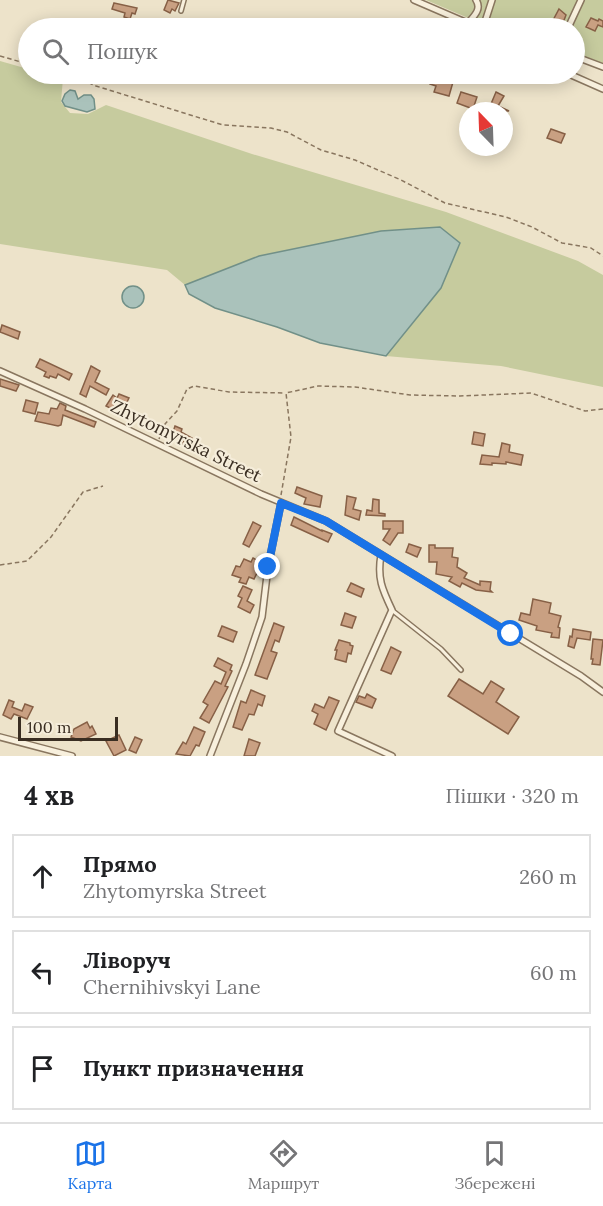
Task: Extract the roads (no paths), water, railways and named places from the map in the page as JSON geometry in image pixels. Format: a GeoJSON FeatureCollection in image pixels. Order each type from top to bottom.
{"type":"FeatureCollection","features":[{"type":"Feature","properties":{"kind":"street"},"geometry":{"type":"LineString","coordinates":[[414,0],[456,18]]}},
{"type":"Feature","properties":{"kind":"street"},"geometry":{"type":"LineString","coordinates":[[472,18],[478,10],[476,0]]}},
{"type":"Feature","properties":{"kind":"street"},"geometry":{"type":"LineString","coordinates":[[485,18],[492,0]]}},
{"type":"Feature","properties":{"kind":"street"},"geometry":{"type":"LineString","coordinates":[[573,18],[581,0]]}},
{"type":"Feature","properties":{"kind":"street"},"geometry":{"type":"LineString","coordinates":[[585,60],[603,67]]}},
{"type":"Feature","properties":{"kind":"street"},"geometry":{"type":"LineString","coordinates":[[585,81],[603,89]]}},
{"type":"Feature","properties":{"kind":"street","name":"Zhytomyrska Street"},"geometry":{"type":"LineString","coordinates":[[0,371],[86,409],[158,446],[281,503],[326,521],[571,670],[603,692]]}},
{"type":"Feature","properties":{"kind":"street"},"geometry":{"type":"LineString","coordinates":[[210,756],[262,617],[268,567],[281,503]]}},
{"type":"Feature","properties":{"kind":"street"},"geometry":{"type":"LineString","coordinates":[[381,555],[378,572],[392,609],[338,730],[392,756]]}},
{"type":"Feature","properties":{"kind":"street"},"geometry":{"type":"LineString","coordinates":[[0,737],[72,756]]}},
{"type":"Feature","properties":{"kind":"lane"},"geometry":{"type":"LineString","coordinates":[[181,10],[184,0]]}},
{"type":"Feature","properties":{"kind":"lane"},"geometry":{"type":"LineString","coordinates":[[392,609],[441,649],[462,670]]}},
{"type":"Feature","properties":{"kind":"water"},"geometry":{"type":"Polygon","coordinates":[[[70,90],[75,91],[78,99],[84,95],[91,95],[95,109],[87,112],[65,106],[62,101],[70,90]]]}},
{"type":"Feature","properties":{"kind":"water"},"geometry":{"type":"Polygon","coordinates":[[[440,227],[460,243],[441,288],[386,356],[320,343],[215,308],[189,294],[185,285],[259,256],[381,231],[440,227]]]}},
{"type":"Feature","properties":{"kind":"water"},"geometry":{"type":"Polygon","coordinates":[[[133,286],[141,289],[144,297],[141,305],[133,308],[125,305],[122,297],[125,289],[133,286]]]}}]}
